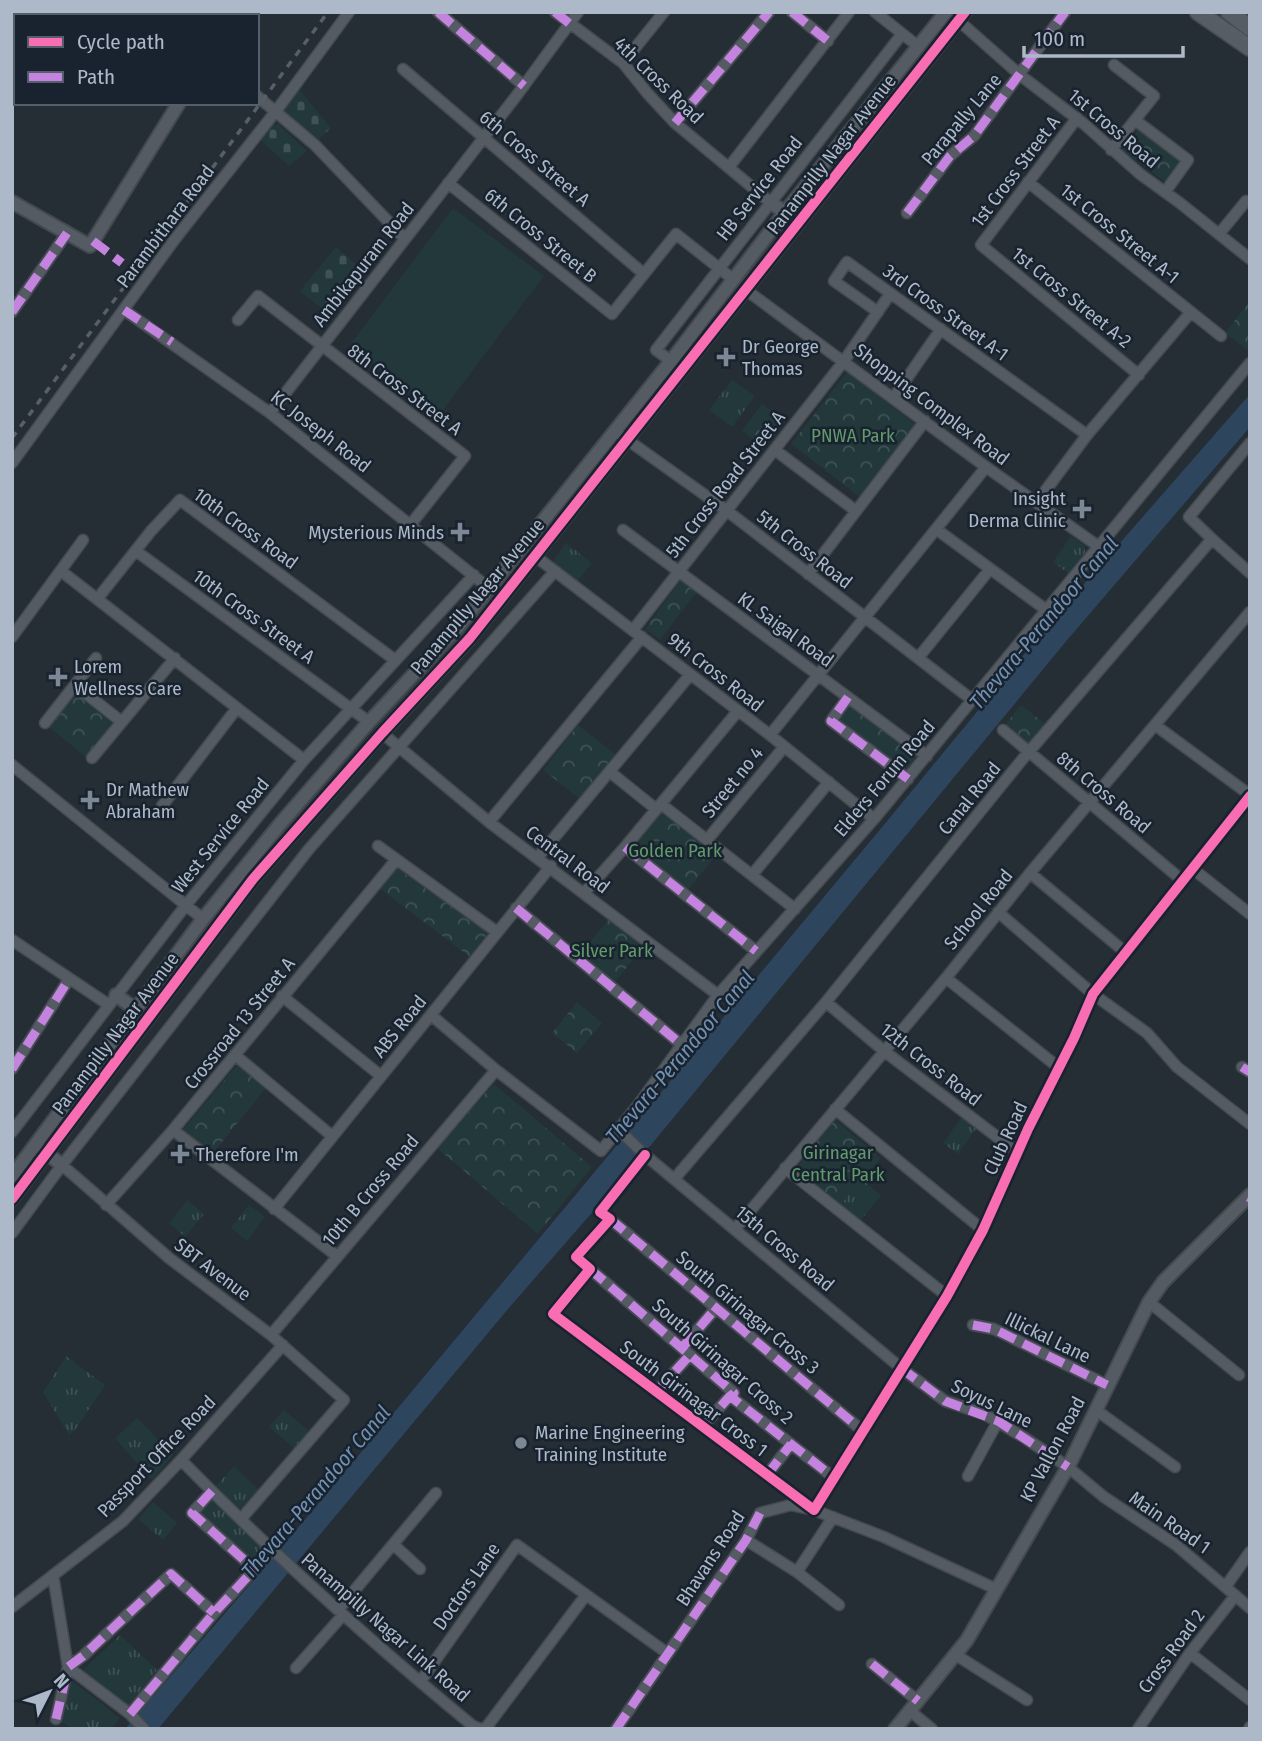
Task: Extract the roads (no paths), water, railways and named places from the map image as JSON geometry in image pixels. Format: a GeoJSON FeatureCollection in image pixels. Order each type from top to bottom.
{"type":"FeatureCollection","features":[{"type":"Feature","properties":{"kind":"main road"},"geometry":{"type":"LineString","coordinates":[[1198,12],[1250,48]]}},
{"type":"Feature","properties":{"kind":"main road"},"geometry":{"type":"LineString","coordinates":[[1229,12],[1250,27]]}},
{"type":"Feature","properties":{"kind":"street","name":"Parambithara Road"},"geometry":{"type":"LineString","coordinates":[[12,463],[175,239],[276,111],[349,12]]}},
{"type":"Feature","properties":{"kind":"street"},"geometry":{"type":"LineString","coordinates":[[438,12],[524,86]]}},
{"type":"Feature","properties":{"kind":"street","name":"4th Cross Road"},"geometry":{"type":"LineString","coordinates":[[555,12],[624,63],[648,94],[675,122],[770,202]]}},
{"type":"Feature","properties":{"kind":"street","name":"Ambikapuram Road"},"geometry":{"type":"LineString","coordinates":[[270,413],[524,86],[578,12]]}},
{"type":"Feature","properties":{"kind":"street"},"geometry":{"type":"LineString","coordinates":[[624,63],[664,12]]}},
{"type":"Feature","properties":{"kind":"street"},"geometry":{"type":"LineString","coordinates":[[675,122],[769,12]]}},
{"type":"Feature","properties":{"kind":"street"},"geometry":{"type":"LineString","coordinates":[[792,12],[828,41]]}},
{"type":"Feature","properties":{"kind":"street"},"geometry":{"type":"LineString","coordinates":[[729,167],[849,12]]}},
{"type":"Feature","properties":{"kind":"street"},"geometry":{"type":"LineString","coordinates":[[876,12],[931,57]]}},
{"type":"Feature","properties":{"kind":"street","name":"Parapally Lane"},"geometry":{"type":"LineString","coordinates":[[907,213],[950,156],[974,136],[1065,12]]}},
{"type":"Feature","properties":{"kind":"street","name":"1st Cross Road"},"geometry":{"type":"LineString","coordinates":[[955,14],[1020,75],[1250,259]]}},
{"type":"Feature","properties":{"kind":"street","name":"Panampilly Nagar Avenue"},"geometry":{"type":"LineString","coordinates":[[12,1176],[203,919],[280,824],[369,722],[458,627],[671,361],[785,212],[919,47],[955,14]]}},
{"type":"Feature","properties":{"kind":"street","name":"Panampilly Nagar Avenue"},"geometry":{"type":"LineString","coordinates":[[12,1199],[253,879],[470,638],[931,57],[955,14]]}},
{"type":"Feature","properties":{"kind":"street","name":"HB Service Road"},"geometry":{"type":"LineString","coordinates":[[671,361],[656,350],[902,34]]}},
{"type":"Feature","properties":{"kind":"street"},"geometry":{"type":"LineString","coordinates":[[1111,150],[1154,96],[1114,65]]}},
{"type":"Feature","properties":{"kind":"street","name":"6th Cross Street A"},"geometry":{"type":"LineString","coordinates":[[403,69],[644,274]]}},
{"type":"Feature","properties":{"kind":"street"},"geometry":{"type":"LineString","coordinates":[[259,98],[315,145],[405,239]]}},
{"type":"Feature","properties":{"kind":"street"},"geometry":{"type":"LineString","coordinates":[[12,202],[90,246],[178,105]]}},
{"type":"Feature","properties":{"kind":"street","name":"1st Cross Street A"},"geometry":{"type":"LineString","coordinates":[[981,245],[1077,118]]}},
{"type":"Feature","properties":{"kind":"street"},"geometry":{"type":"LineString","coordinates":[[1135,120],[1188,160],[1165,192]]}},
{"type":"Feature","properties":{"kind":"street","name":"1st Cross Street A-1"},"geometry":{"type":"LineString","coordinates":[[1028,182],[1221,336]]}},
{"type":"Feature","properties":{"kind":"street","name":"6th Cross Street B"},"geometry":{"type":"LineString","coordinates":[[448,183],[612,314],[644,274]]}},
{"type":"Feature","properties":{"kind":"street"},"geometry":{"type":"LineString","coordinates":[[1219,234],[1246,201]]}},
{"type":"Feature","properties":{"kind":"street"},"geometry":{"type":"LineString","coordinates":[[770,202],[799,222]]}},
{"type":"Feature","properties":{"kind":"street"},"geometry":{"type":"LineString","coordinates":[[12,312],[67,233]]}},
{"type":"Feature","properties":{"kind":"street"},"geometry":{"type":"LineString","coordinates":[[644,274],[676,234],[746,290]]}},
{"type":"Feature","properties":{"kind":"street","name":"1st Cross Street A-2"},"geometry":{"type":"LineString","coordinates":[[981,245],[1139,375]]}},
{"type":"Feature","properties":{"kind":"street","name":"3rd Cross Street A-1"},"geometry":{"type":"LineString","coordinates":[[878,312],[834,281],[847,262],[1087,435]]}},
{"type":"Feature","properties":{"kind":"street","name":"Shopping Complex Road"},"geometry":{"type":"LineString","coordinates":[[746,290],[1098,546]]}},
{"type":"Feature","properties":{"kind":"street","name":"5th Cross Road Street A"},"geometry":{"type":"LineString","coordinates":[[633,630],[844,361],[890,293]]}},
{"type":"Feature","properties":{"kind":"street"},"geometry":{"type":"LineString","coordinates":[[238,320],[258,296],[321,347]]}},
{"type":"Feature","properties":{"kind":"street","name":"KC Joseph Road"},"geometry":{"type":"LineString","coordinates":[[124,310],[270,413],[489,587]]}},
{"type":"Feature","properties":{"kind":"street"},"geometry":{"type":"LineString","coordinates":[[1037,502],[1087,435],[1191,312]]}},
{"type":"Feature","properties":{"kind":"street"},"geometry":{"type":"LineString","coordinates":[[894,397],[941,329]]}},
{"type":"Feature","properties":{"kind":"street","name":"8th Cross Street A"},"geometry":{"type":"LineString","coordinates":[[321,347],[464,456],[411,524]]}},
{"type":"Feature","properties":{"kind":"street","name":"Elders Forum Road"},"geometry":{"type":"LineString","coordinates":[[496,1070],[601,1151],[718,995],[908,779],[971,699],[1250,363]]}},
{"type":"Feature","properties":{"kind":"street"},"geometry":{"type":"LineString","coordinates":[[808,574],[925,421]]}},
{"type":"Feature","properties":{"kind":"street","name":"5th Cross Road"},"geometry":{"type":"LineString","coordinates":[[615,431],[726,510],[971,699]]}},
{"type":"Feature","properties":{"kind":"street"},"geometry":{"type":"LineString","coordinates":[[1250,443],[1189,517],[1250,573]]}},
{"type":"Feature","properties":{"kind":"street"},"geometry":{"type":"LineString","coordinates":[[775,450],[856,511]]}},
{"type":"Feature","properties":{"kind":"street"},"geometry":{"type":"LineString","coordinates":[[1240,455],[1250,464]]}},
{"type":"Feature","properties":{"kind":"street"},"geometry":{"type":"LineString","coordinates":[[770,735],[986,467]]}},
{"type":"Feature","properties":{"kind":"street","name":"10th Cross Road"},"geometry":{"type":"LineString","coordinates":[[99,598],[180,500],[395,660]]}},
{"type":"Feature","properties":{"kind":"street"},"geometry":{"type":"LineString","coordinates":[[936,529],[1045,609]]}},
{"type":"Feature","properties":{"kind":"street","name":"KL Saigal Road"},"geometry":{"type":"LineString","coordinates":[[623,530],[927,756]]}},
{"type":"Feature","properties":{"kind":"street","name":"Canal Road"},"geometry":{"type":"LineString","coordinates":[[675,1178],[826,1002],[1029,752],[1212,539]]}},
{"type":"Feature","properties":{"kind":"street"},"geometry":{"type":"LineString","coordinates":[[12,637],[83,540]]}},
{"type":"Feature","properties":{"kind":"street"},"geometry":{"type":"LineString","coordinates":[[523,547],[535,556]]}},
{"type":"Feature","properties":{"kind":"street","name":"10th Cross Street A"},"geometry":{"type":"LineString","coordinates":[[136,551],[351,708]]}},
{"type":"Feature","properties":{"kind":"street","name":"9th Cross Road"},"geometry":{"type":"LineString","coordinates":[[535,556],[770,735],[874,819]]}},
{"type":"Feature","properties":{"kind":"street"},"geometry":{"type":"LineString","coordinates":[[918,658],[990,569]]}},
{"type":"Feature","properties":{"kind":"street"},"geometry":{"type":"LineString","coordinates":[[61,571],[304,760]]}},
{"type":"Feature","properties":{"kind":"street"},"geometry":{"type":"LineString","coordinates":[[12,1233],[62,1165],[310,849],[555,571]]}},
{"type":"Feature","properties":{"kind":"street","name":"West Service Road"},"geometry":{"type":"LineString","coordinates":[[12,1132],[186,905],[304,760],[474,575]]}},
{"type":"Feature","properties":{"kind":"street"},"geometry":{"type":"LineString","coordinates":[[489,587],[502,598]]}},
{"type":"Feature","properties":{"kind":"street","name":"School Road"},"geometry":{"type":"LineString","coordinates":[[735,1229],[1250,612]]}},
{"type":"Feature","properties":{"kind":"street"},"geometry":{"type":"LineString","coordinates":[[489,822],[642,637]]}},
{"type":"Feature","properties":{"kind":"street"},"geometry":{"type":"LineString","coordinates":[[45,723],[96,658]]}},
{"type":"Feature","properties":{"kind":"street"},"geometry":{"type":"LineString","coordinates":[[92,758],[175,658]]}},
{"type":"Feature","properties":{"kind":"street"},"geometry":{"type":"LineString","coordinates":[[538,857],[690,675]]}},
{"type":"Feature","properties":{"kind":"street"},"geometry":{"type":"LineString","coordinates":[[75,685],[122,722]]}},
{"type":"Feature","properties":{"kind":"street"},"geometry":{"type":"LineString","coordinates":[[848,697],[831,721],[908,779]]}},
{"type":"Feature","properties":{"kind":"street"},"geometry":{"type":"LineString","coordinates":[[162,806],[237,708]]}},
{"type":"Feature","properties":{"kind":"street"},"geometry":{"type":"LineString","coordinates":[[351,708],[399,747]]}},
{"type":"Feature","properties":{"kind":"street"},"geometry":{"type":"LineString","coordinates":[[584,893],[738,711]]}},
{"type":"Feature","properties":{"kind":"street"},"geometry":{"type":"LineString","coordinates":[[1156,725],[1250,796]]}},
{"type":"Feature","properties":{"kind":"street","name":"8th Cross Road"},"geometry":{"type":"LineString","coordinates":[[1003,730],[1184,881]]}},
{"type":"Feature","properties":{"kind":"street","name":"Central Road"},"geometry":{"type":"LineString","coordinates":[[399,747],[489,822],[551,866],[718,995]]}},
{"type":"Feature","properties":{"kind":"street","name":"Street no 4"},"geometry":{"type":"LineString","coordinates":[[707,841],[784,747]]}},
{"type":"Feature","properties":{"kind":"street"},"geometry":{"type":"LineString","coordinates":[[12,765],[203,919]]}},
{"type":"Feature","properties":{"kind":"street","name":"Street no 4"},"geometry":{"type":"LineString","coordinates":[[610,772],[707,841],[795,909]]}},
{"type":"Feature","properties":{"kind":"street"},"geometry":{"type":"LineString","coordinates":[[752,875],[829,782]]}},
{"type":"Feature","properties":{"kind":"street","name":"Club Road"},"geometry":{"type":"LineString","coordinates":[[814,1510],[947,1296],[983,1230],[1017,1152],[1093,994],[1250,796]]}},
{"type":"Feature","properties":{"kind":"street"},"geometry":{"type":"LineString","coordinates":[[378,846],[497,932]]}},
{"type":"Feature","properties":{"kind":"street"},"geometry":{"type":"LineString","coordinates":[[625,847],[756,951]]}},
{"type":"Feature","properties":{"kind":"street","name":"Crossroad 13 Street A"},"geometry":{"type":"LineString","coordinates":[[106,1205],[173,1130],[396,860]]}},
{"type":"Feature","properties":{"kind":"street","name":"ABS Road"},"geometry":{"type":"LineString","coordinates":[[274,1209],[551,866]]}},
{"type":"Feature","properties":{"kind":"street"},"geometry":{"type":"LineString","coordinates":[[1193,869],[1250,914]]}},
{"type":"Feature","properties":{"kind":"street"},"geometry":{"type":"LineString","coordinates":[[1030,873],[1125,952]]}},
{"type":"Feature","properties":{"kind":"street"},"geometry":{"type":"LineString","coordinates":[[516,908],[682,1045]]}},
{"type":"Feature","properties":{"kind":"street"},"geometry":{"type":"LineString","coordinates":[[998,912],[1093,994],[1147,1033],[1177,1067],[1250,1124]]}},
{"type":"Feature","properties":{"kind":"street"},"geometry":{"type":"LineString","coordinates":[[12,940],[69,979],[135,1009]]}},
{"type":"Feature","properties":{"kind":"street"},"geometry":{"type":"LineString","coordinates":[[946,978],[1058,1067]]}},
{"type":"Feature","properties":{"kind":"street"},"geometry":{"type":"LineString","coordinates":[[12,1069],[69,979]]}},
{"type":"Feature","properties":{"kind":"street"},"geometry":{"type":"LineString","coordinates":[[282,996],[381,1076]]}},
{"type":"Feature","properties":{"kind":"street","name":"12th Cross Road"},"geometry":{"type":"LineString","coordinates":[[826,1002],[884,1051],[1017,1152]]}},
{"type":"Feature","properties":{"kind":"street"},"geometry":{"type":"LineString","coordinates":[[431,1015],[496,1070]]}},
{"type":"Feature","properties":{"kind":"street"},"geometry":{"type":"LineString","coordinates":[[235,1055],[332,1136]]}},
{"type":"Feature","properties":{"kind":"street","name":"10th B Cross Road"},"geometry":{"type":"LineString","coordinates":[[271,1335],[496,1070]]}},
{"type":"Feature","properties":{"kind":"street"},"geometry":{"type":"LineString","coordinates":[[835,1109],[983,1230]]}},
{"type":"Feature","properties":{"kind":"street"},"geometry":{"type":"LineString","coordinates":[[173,1130],[337,1256]]}},
{"type":"Feature","properties":{"kind":"street","name":"15th Cross Road"},"geometry":{"type":"LineString","coordinates":[[619,1130],[645,1155],[901,1368]]}},
{"type":"Feature","properties":{"kind":"street"},"geometry":{"type":"LineString","coordinates":[[36,1144],[62,1165]]}},
{"type":"Feature","properties":{"kind":"street"},"geometry":{"type":"LineString","coordinates":[[590,1269],[576,1257],[610,1219],[600,1212],[645,1155]]}},
{"type":"Feature","properties":{"kind":"street","name":"SBT Avenue"},"geometry":{"type":"LineString","coordinates":[[62,1165],[169,1258],[271,1335],[344,1400],[241,1519]]}},
{"type":"Feature","properties":{"kind":"street"},"geometry":{"type":"LineString","coordinates":[[785,1168],[947,1296]]}},
{"type":"Feature","properties":{"kind":"street","name":"KP Vallon Road"},"geometry":{"type":"LineString","coordinates":[[895,1729],[967,1640],[1068,1467],[1149,1302],[1163,1282],[1249,1197]]}},
{"type":"Feature","properties":{"kind":"street","name":"South Girinagar Cross 3"},"geometry":{"type":"LineString","coordinates":[[610,1219],[864,1432]]}},
{"type":"Feature","properties":{"kind":"street","name":"South Girinagar Cross 1"},"geometry":{"type":"LineString","coordinates":[[590,1269],[553,1314],[814,1510]]}},
{"type":"Feature","properties":{"kind":"street","name":"South Girinagar Cross 2"},"geometry":{"type":"LineString","coordinates":[[590,1269],[734,1393],[730,1396],[834,1478]]}},
{"type":"Feature","properties":{"kind":"street"},"geometry":{"type":"LineString","coordinates":[[1149,1302],[1239,1375]]}},
{"type":"Feature","properties":{"kind":"street"},"geometry":{"type":"LineString","coordinates":[[657,1391],[716,1308]]}},
{"type":"Feature","properties":{"kind":"street","name":"Illickal Lane"},"geometry":{"type":"LineString","coordinates":[[973,1325],[994,1329],[1107,1385]]}},
{"type":"Feature","properties":{"kind":"street","name":"Passport Office Road"},"geometry":{"type":"LineString","coordinates":[[12,1606],[123,1521],[283,1345]]}},
{"type":"Feature","properties":{"kind":"street","name":"Soyus Lane"},"geometry":{"type":"LineString","coordinates":[[901,1368],[945,1401],[985,1414],[1068,1467]]}},
{"type":"Feature","properties":{"kind":"street"},"geometry":{"type":"LineString","coordinates":[[703,1426],[730,1396]]}},
{"type":"Feature","properties":{"kind":"street"},"geometry":{"type":"LineString","coordinates":[[1096,1410],[1175,1468]]}},
{"type":"Feature","properties":{"kind":"street"},"geometry":{"type":"LineString","coordinates":[[968,1476],[998,1421]]}},
{"type":"Feature","properties":{"kind":"street"},"geometry":{"type":"LineString","coordinates":[[767,1475],[791,1444]]}},
{"type":"Feature","properties":{"kind":"street","name":"Panampilly Nagar Link Road"},"geometry":{"type":"LineString","coordinates":[[181,1460],[340,1613],[478,1728]]}},
{"type":"Feature","properties":{"kind":"street","name":"Main Road 1"},"geometry":{"type":"LineString","coordinates":[[1068,1467],[1104,1497],[1176,1545],[1250,1608]]}},
{"type":"Feature","properties":{"kind":"street"},"geometry":{"type":"LineString","coordinates":[[212,1491],[192,1513],[254,1570]]}},
{"type":"Feature","properties":{"kind":"street"},"geometry":{"type":"LineString","coordinates":[[296,1668],[436,1493]]}},
{"type":"Feature","properties":{"kind":"street","name":"Bhavans Road"},"geometry":{"type":"LineString","coordinates":[[617,1729],[747,1540],[760,1513],[791,1505],[814,1510],[884,1537],[996,1589]]}},
{"type":"Feature","properties":{"kind":"street"},"geometry":{"type":"LineString","coordinates":[[797,1572],[832,1517]]}},
{"type":"Feature","properties":{"kind":"street"},"geometry":{"type":"LineString","coordinates":[[747,1540],[797,1572],[839,1605]]}},
{"type":"Feature","properties":{"kind":"street"},"geometry":{"type":"LineString","coordinates":[[394,1545],[420,1569]]}},
{"type":"Feature","properties":{"kind":"street","name":"Doctors Lane"},"geometry":{"type":"LineString","coordinates":[[420,1682],[517,1545],[586,1595]]}},
{"type":"Feature","properties":{"kind":"street"},"geometry":{"type":"LineString","coordinates":[[130,1714],[214,1613],[272,1550]]}},
{"type":"Feature","properties":{"kind":"street"},"geometry":{"type":"LineString","coordinates":[[1226,1586],[1250,1552]]}},
{"type":"Feature","properties":{"kind":"street"},"geometry":{"type":"LineString","coordinates":[[68,1667],[171,1574],[214,1613]]}},
{"type":"Feature","properties":{"kind":"street"},"geometry":{"type":"LineString","coordinates":[[53,1575],[68,1667],[56,1719]]}},
{"type":"Feature","properties":{"kind":"street"},"geometry":{"type":"LineString","coordinates":[[478,1728],[586,1595],[667,1653]]}},
{"type":"Feature","properties":{"kind":"street","name":"Cross Road 2"},"geometry":{"type":"LineString","coordinates":[[1138,1729],[1190,1653],[1235,1596]]}},
{"type":"Feature","properties":{"kind":"street"},"geometry":{"type":"LineString","coordinates":[[1190,1653],[1250,1700]]}},
{"type":"Feature","properties":{"kind":"street"},"geometry":{"type":"LineString","coordinates":[[956,1655],[1027,1700]]}},
{"type":"Feature","properties":{"kind":"street"},"geometry":{"type":"LineString","coordinates":[[872,1664],[914,1705],[932,1729]]}},
{"type":"Feature","properties":{"kind":"street"},"geometry":{"type":"LineString","coordinates":[[68,1667],[130,1714],[144,1729]]}},
{"type":"Feature","properties":{"kind":"water","name":"Thevara-Perandoor Canal"},"geometry":{"type":"Polygon","coordinates":[[[1250,394],[1250,427],[1068,639],[651,1145],[508,1309],[158,1729],[125,1729],[282,1547],[1050,623],[1250,394]]]}},
{"type":"Feature","properties":{"kind":"railway"},"geometry":{"type":"LineString","coordinates":[[12,438],[328,12]]}},
{"type":"Feature","properties":{"kind":"railway"},"geometry":{"type":"LineString","coordinates":[[1208,12],[1250,43]]}},
{"type":"Feature","properties":{"kind":"place","name":"Dr George Thomas"},"geometry":{"type":"Point","coordinates":[726,357]}},
{"type":"Feature","properties":{"kind":"place","name":"Insight Derma Clinic"},"geometry":{"type":"Point","coordinates":[1082,509]}},
{"type":"Feature","properties":{"kind":"place","name":"Mysterious Minds"},"geometry":{"type":"Point","coordinates":[460,532]}},
{"type":"Feature","properties":{"kind":"place","name":"Lorem Wellness Care"},"geometry":{"type":"Point","coordinates":[58,677]}},
{"type":"Feature","properties":{"kind":"place","name":"Dr Mathew Abraham"},"geometry":{"type":"Point","coordinates":[90,800]}},
{"type":"Feature","properties":{"kind":"place","name":"Therefore I'm"},"geometry":{"type":"Point","coordinates":[180,1154]}},
{"type":"Feature","properties":{"kind":"place","name":"Marine Engineering Training Institute"},"geometry":{"type":"Point","coordinates":[521,1443]}},
{"type":"Feature","properties":{"kind":"park label","name":"PNWA Park"},"geometry":{"type":"Point","coordinates":[853,435]}},
{"type":"Feature","properties":{"kind":"park label","name":"Golden Park"},"geometry":{"type":"Point","coordinates":[675,850]}},
{"type":"Feature","properties":{"kind":"park label","name":"Silver Park"},"geometry":{"type":"Point","coordinates":[612,950]}},
{"type":"Feature","properties":{"kind":"park label","name":"Girinagar Central Park"},"geometry":{"type":"Point","coordinates":[838,1163]}}]}
